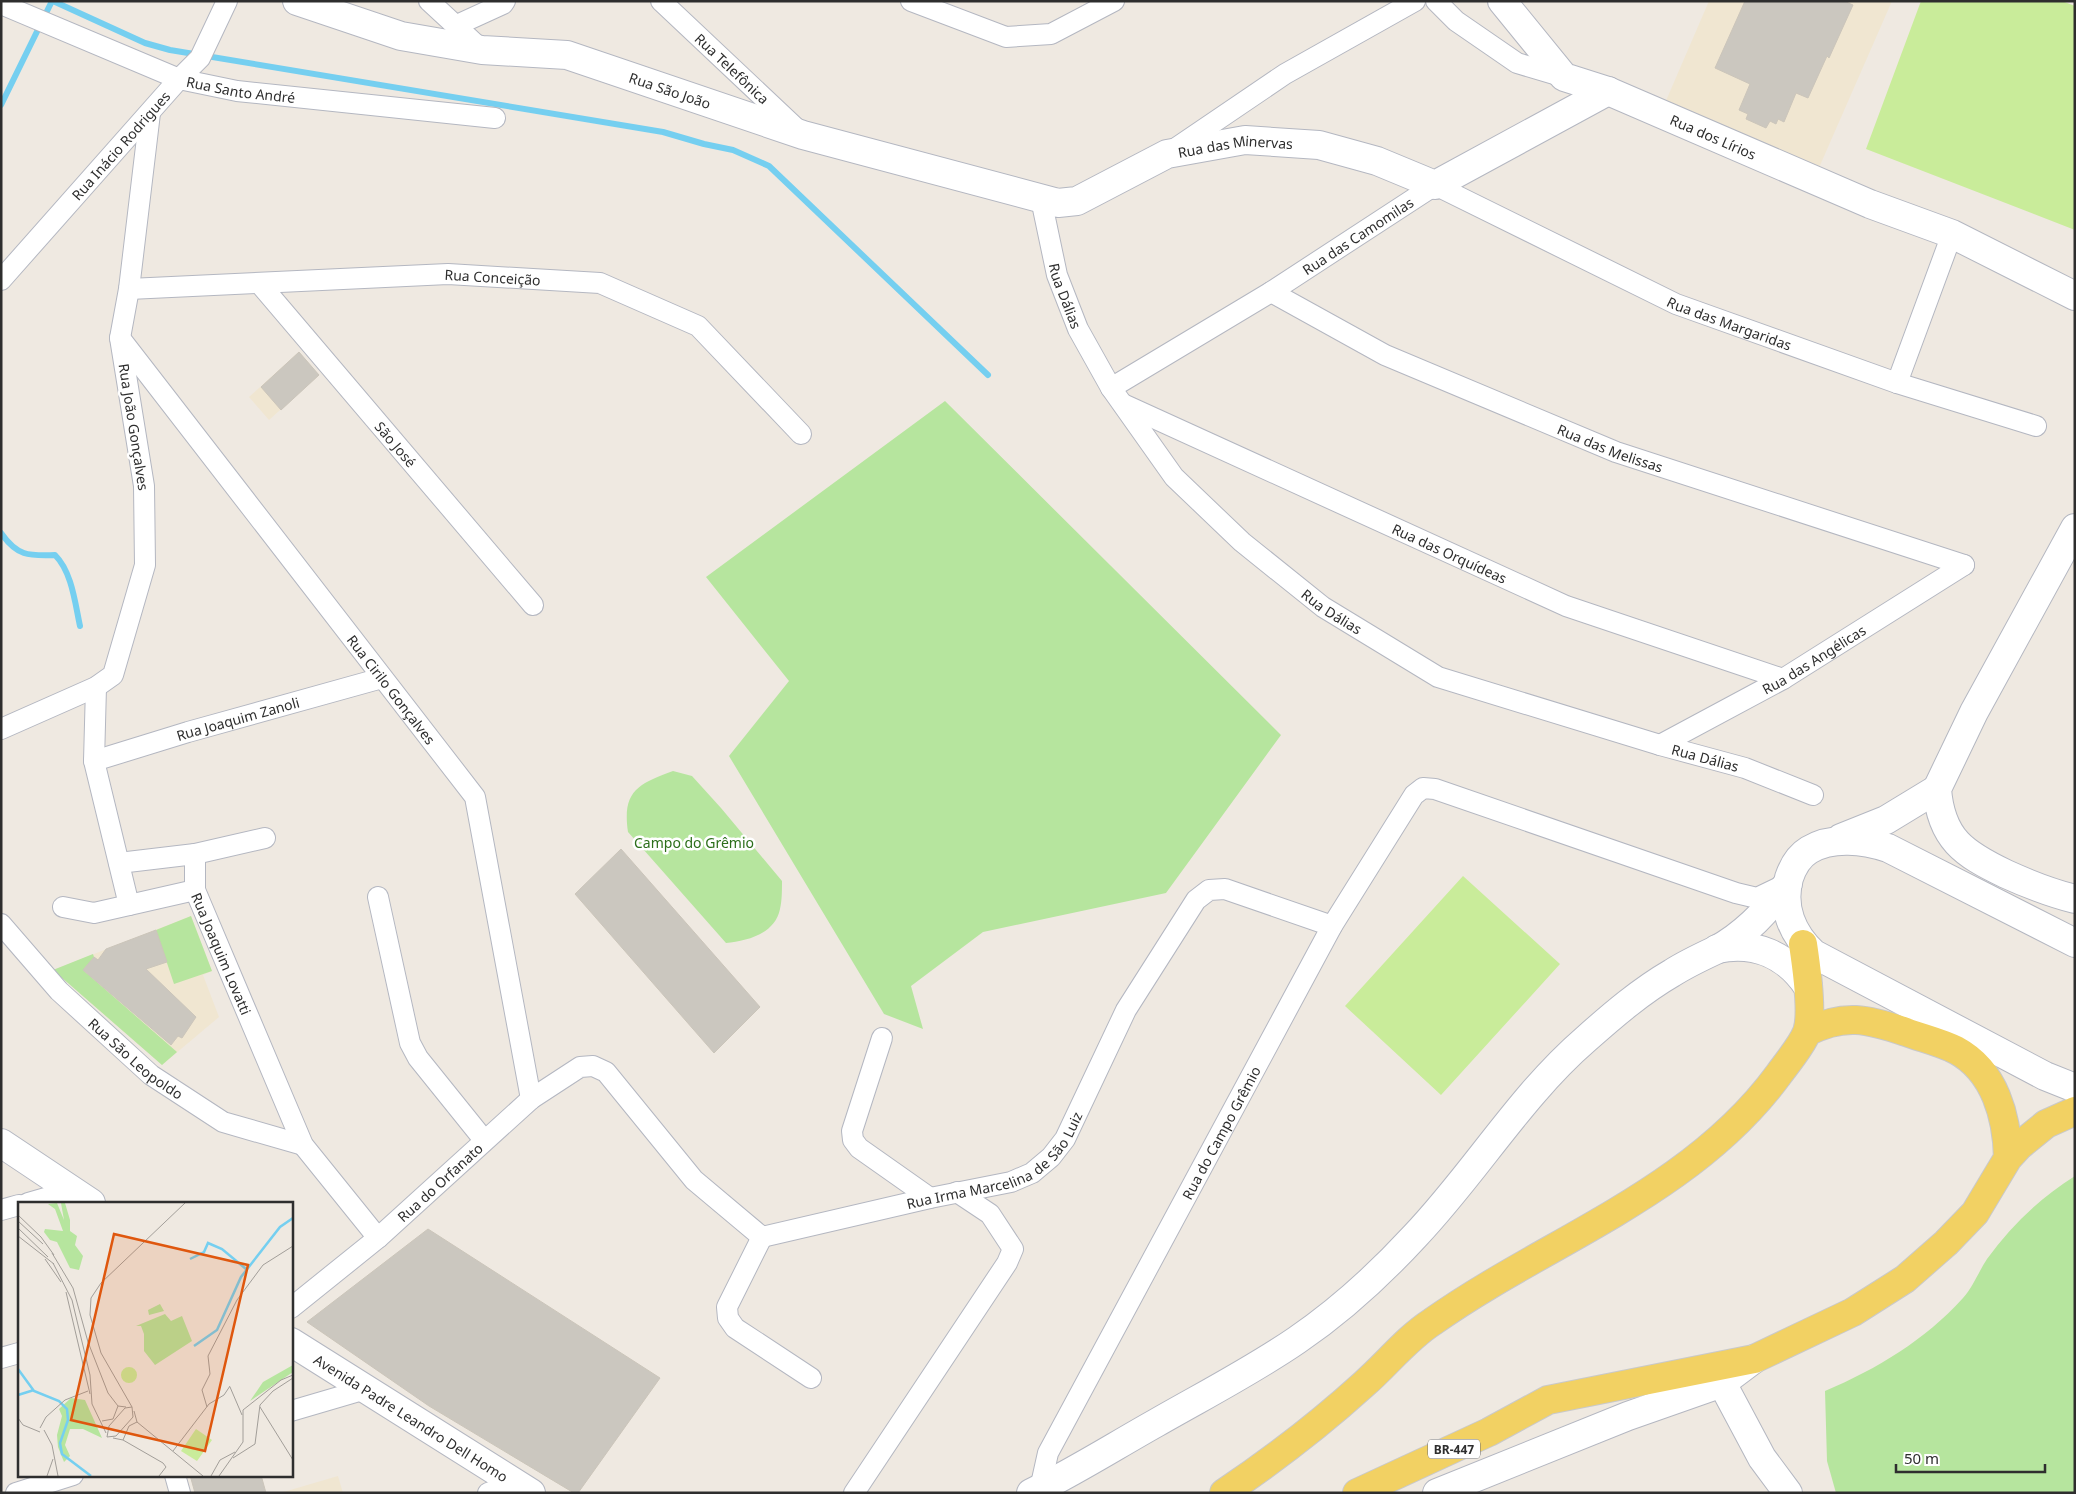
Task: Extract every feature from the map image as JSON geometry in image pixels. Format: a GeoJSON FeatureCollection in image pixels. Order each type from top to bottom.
{"type":"FeatureCollection","features":[{"type":"Feature","properties":{"kind":"main road"},"geometry":{"type":"LineString","coordinates":[[1224,1493],[1283,1452],[1329,1415],[1429,1324],[1456,1304],[1640,1199],[1692,1163],[1730,1130],[1755,1104],[1791,1058],[1807,1032],[1808,987],[1804,944]]}},
{"type":"Feature","properties":{"kind":"main road"},"geometry":{"type":"LineString","coordinates":[[1807,1032],[1831,1022],[1859,1019],[1874,1021],[1946,1045],[1958,1051],[1979,1068],[1994,1092],[2004,1120],[2008,1139],[2008,1158]]}},
{"type":"Feature","properties":{"kind":"main road"},"geometry":{"type":"LineString","coordinates":[[1754,1358],[1853,1312],[1905,1280],[1946,1243],[1975,1213],[2008,1158],[2032,1134],[2046,1124],[2075,1111]]}},
{"type":"Feature","properties":{"kind":"main road","name":"BR-447"},"geometry":{"type":"LineString","coordinates":[[1357,1493],[1472,1440],[1548,1400],[1754,1358]]}},
{"type":"Feature","properties":{"kind":"street","name":"Rua Inácio Rodrigues"},"geometry":{"type":"LineString","coordinates":[[1,280],[179,79],[200,58],[227,1]]}},
{"type":"Feature","properties":{"kind":"street","name":"Rua São João"},"geometry":{"type":"LineString","coordinates":[[297,1],[401,36],[482,50],[566,55],[803,134],[1041,199]]}},
{"type":"Feature","properties":{"kind":"street"},"geometry":{"type":"LineString","coordinates":[[429,1],[482,50]]}},
{"type":"Feature","properties":{"kind":"street"},"geometry":{"type":"LineString","coordinates":[[457,25],[503,4],[505,1]]}},
{"type":"Feature","properties":{"kind":"street","name":"Rua Telefônica"},"geometry":{"type":"LineString","coordinates":[[661,1],[803,134]]}},
{"type":"Feature","properties":{"kind":"street"},"geometry":{"type":"LineString","coordinates":[[911,1],[1006,37],[1051,34],[1114,1]]}},
{"type":"Feature","properties":{"kind":"street"},"geometry":{"type":"LineString","coordinates":[[1167,154],[1285,74],[1415,1]]}},
{"type":"Feature","properties":{"kind":"street"},"geometry":{"type":"LineString","coordinates":[[1436,1],[1456,21],[1517,62],[1564,78]]}},
{"type":"Feature","properties":{"kind":"street"},"geometry":{"type":"LineString","coordinates":[[1502,1],[1564,78]]}},
{"type":"Feature","properties":{"kind":"street","name":"Rua Santo André"},"geometry":{"type":"LineString","coordinates":[[1,4],[179,79],[237,92],[495,118]]}},
{"type":"Feature","properties":{"kind":"street","name":"Rua dos Lírios"},"geometry":{"type":"LineString","coordinates":[[1564,78],[1608,90],[1870,204],[1952,234],[2075,296]]}},
{"type":"Feature","properties":{"kind":"street","name":"Rua das Camomilas"},"geometry":{"type":"LineString","coordinates":[[1111,388],[1271,292],[1435,186],[1608,90]]}},
{"type":"Feature","properties":{"kind":"street","name":"Rua João Gonçalves"},"geometry":{"type":"LineString","coordinates":[[1,729],[96,687],[113,675],[145,565],[144,486],[120,338],[129,290],[150,112]]}},
{"type":"Feature","properties":{"kind":"street","name":"Rua das Minervas"},"geometry":{"type":"LineString","coordinates":[[1041,199],[1058,203],[1076,201],[1167,154],[1246,140],[1319,144],[1377,161],[1435,186]]}},
{"type":"Feature","properties":{"kind":"street","name":"Rua das Margaridas"},"geometry":{"type":"LineString","coordinates":[[1435,186],[1676,304],[1897,383],[2036,426]]}},
{"type":"Feature","properties":{"kind":"street","name":"Rua Dálias"},"geometry":{"type":"LineString","coordinates":[[1041,199],[1057,275],[1078,329],[1111,388],[1174,477],[1235,535],[1323,607],[1438,677],[1660,745],[1745,768],[1814,795]]}},
{"type":"Feature","properties":{"kind":"street"},"geometry":{"type":"LineString","coordinates":[[1897,383],[1952,234]]}},
{"type":"Feature","properties":{"kind":"street","name":"Rua Conceição"},"geometry":{"type":"LineString","coordinates":[[129,290],[448,274],[600,283],[698,326],[801,434]]}},
{"type":"Feature","properties":{"kind":"street","name":"São José"},"geometry":{"type":"LineString","coordinates":[[260,284],[532,605]]}},
{"type":"Feature","properties":{"kind":"street","name":"Rua das Melissas"},"geometry":{"type":"LineString","coordinates":[[1271,292],[1385,355],[1616,452],[1964,565]]}},
{"type":"Feature","properties":{"kind":"street","name":"Rua Cirilo Gonçalves"},"geometry":{"type":"LineString","coordinates":[[120,338],[475,797],[531,1099]]}},
{"type":"Feature","properties":{"kind":"street","name":"Rua das Orquídeas"},"geometry":{"type":"LineString","coordinates":[[1123,404],[1566,606],[1783,679]]}},
{"type":"Feature","properties":{"kind":"street"},"geometry":{"type":"LineString","coordinates":[[2075,528],[1991,680],[1937,789],[1912,806],[1879,823],[1818,846],[1802,855],[1795,863],[1788,884],[1787,907],[1789,918],[1804,944],[1814,954],[2045,1076],[2075,1088]]}},
{"type":"Feature","properties":{"kind":"street","name":"Rua das Angélicas"},"geometry":{"type":"LineString","coordinates":[[1660,745],[1783,679],[1964,565]]}},
{"type":"Feature","properties":{"kind":"street","name":"Rua Joaquim Zanoli"},"geometry":{"type":"LineString","coordinates":[[94,761],[188,732],[382,678]]}},
{"type":"Feature","properties":{"kind":"street"},"geometry":{"type":"LineString","coordinates":[[96,687],[94,761],[129,905]]}},
{"type":"Feature","properties":{"kind":"street","name":"Rua do Campo Grêmio"},"geometry":{"type":"LineString","coordinates":[[1036,1491],[1048,1453],[1332,926],[1414,795],[1423,788],[1434,788],[1736,893],[1757,898],[1788,884]]}},
{"type":"Feature","properties":{"kind":"street"},"geometry":{"type":"LineString","coordinates":[[1937,789],[1938,803],[1948,829],[1953,838],[1970,856],[2015,878],[2075,899]]}},
{"type":"Feature","properties":{"kind":"street"},"geometry":{"type":"LineString","coordinates":[[119,863],[195,854],[265,838]]}},
{"type":"Feature","properties":{"kind":"street"},"geometry":{"type":"LineString","coordinates":[[1818,846],[1845,841],[1860,841],[1888,848],[2075,943]]}},
{"type":"Feature","properties":{"kind":"street"},"geometry":{"type":"LineString","coordinates":[[195,854],[195,890]]}},
{"type":"Feature","properties":{"kind":"street"},"geometry":{"type":"LineString","coordinates":[[1036,1491],[1265,1361],[1326,1320],[1358,1293],[1416,1236],[1469,1174],[1526,1099],[1565,1058],[1619,1011],[1653,985],[1673,972],[1733,940],[1756,921],[1788,884]]}},
{"type":"Feature","properties":{"kind":"street","name":"Rua Irma Marcelina de São Luiz"},"geometry":{"type":"LineString","coordinates":[[762,1237],[957,1192],[1011,1182],[1032,1173],[1051,1157],[1065,1139],[1126,1010],[1196,900],[1210,890],[1225,889],[1332,926]]}},
{"type":"Feature","properties":{"kind":"street","name":"Rua Joaquim Lovatti"},"geometry":{"type":"LineString","coordinates":[[63,907],[94,913],[195,890],[303,1145],[378,1238]]}},
{"type":"Feature","properties":{"kind":"street"},"geometry":{"type":"LineString","coordinates":[[378,897],[410,1042],[418,1058],[484,1140]]}},
{"type":"Feature","properties":{"kind":"street","name":"Rua São Leopoldo"},"geometry":{"type":"LineString","coordinates":[[1,924],[59,992],[151,1075],[223,1122],[303,1145]]}},
{"type":"Feature","properties":{"kind":"street"},"geometry":{"type":"LineString","coordinates":[[1717,949],[1745,946],[1771,953],[1793,968],[1808,987]]}},
{"type":"Feature","properties":{"kind":"street"},"geometry":{"type":"LineString","coordinates":[[882,1038],[852,1131],[853,1140],[859,1148],[930,1198]]}},
{"type":"Feature","properties":{"kind":"street","name":"Rua do Orfanato"},"geometry":{"type":"LineString","coordinates":[[292,1307],[378,1238],[531,1099],[580,1067],[593,1066],[606,1072],[694,1180],[762,1237]]}},
{"type":"Feature","properties":{"kind":"street"},"geometry":{"type":"LineString","coordinates":[[1,1143],[82,1196]]}},
{"type":"Feature","properties":{"kind":"street"},"geometry":{"type":"LineString","coordinates":[[854,1493],[1007,1263],[1013,1249],[990,1214],[957,1192]]}},
{"type":"Feature","properties":{"kind":"street"},"geometry":{"type":"LineString","coordinates":[[36,1202],[82,1196]]}},
{"type":"Feature","properties":{"kind":"street"},"geometry":{"type":"LineString","coordinates":[[1,1210],[18,1205]]}},
{"type":"Feature","properties":{"kind":"street"},"geometry":{"type":"LineString","coordinates":[[762,1237],[727,1307],[728,1318],[735,1328],[811,1378]]}},
{"type":"Feature","properties":{"kind":"street","name":"Avenida Padre Leandro Dell Homo"},"geometry":{"type":"LineString","coordinates":[[292,1343],[524,1488]]}},
{"type":"Feature","properties":{"kind":"street"},"geometry":{"type":"LineString","coordinates":[[1,1358],[18,1353]]}},
{"type":"Feature","properties":{"kind":"street"},"geometry":{"type":"LineString","coordinates":[[1437,1493],[1628,1416],[1722,1384],[1754,1358]]}},
{"type":"Feature","properties":{"kind":"street"},"geometry":{"type":"LineString","coordinates":[[1722,1384],[1762,1458],[1788,1493]]}},
{"type":"Feature","properties":{"kind":"street"},"geometry":{"type":"LineString","coordinates":[[292,1411],[366,1389]]}},
{"type":"Feature","properties":{"kind":"street"},"geometry":{"type":"LineString","coordinates":[[16,1493],[70,1476]]}},
{"type":"Feature","properties":{"kind":"street"},"geometry":{"type":"LineString","coordinates":[[175,1476],[180,1493]]}},
{"type":"Feature","properties":{"kind":"street"},"geometry":{"type":"LineString","coordinates":[[488,1493],[524,1488]]}},
{"type":"Feature","properties":{"kind":"shaded area"},"geometry":{"type":"Polygon","coordinates":[[[1709,1],[1892,1],[1818,170],[1665,103],[1709,1]]]}},
{"type":"Feature","properties":{"kind":"shaded area"},"geometry":{"type":"Polygon","coordinates":[[[299,352],[319,375],[269,420],[249,397],[299,352]]]}},
{"type":"Feature","properties":{"kind":"shaded area"},"geometry":{"type":"Polygon","coordinates":[[[191,916],[212,971],[203,975],[219,1017],[162,1065],[53,970],[191,916]]]}},
{"type":"Feature","properties":{"kind":"shaded area"},"geometry":{"type":"Polygon","coordinates":[[[338,1476],[343,1493],[280,1493],[338,1476]]]}},
{"type":"Feature","properties":{"kind":"green space"},"geometry":{"type":"Polygon","coordinates":[[[1921,1],[2062,1],[2075,6],[2075,230],[1866,149],[1921,1]]]}},
{"type":"Feature","properties":{"kind":"green space"},"geometry":{"type":"Polygon","coordinates":[[[945,401],[1281,735],[1166,893],[983,932],[911,986],[923,1029],[884,1014],[729,756],[789,681],[706,577],[945,401]]]}},
{"type":"Feature","properties":{"kind":"green space","name":"Campo do Grêmio"},"geometry":{"type":"Polygon","coordinates":[[[673,771],[692,776],[782,881],[781,903],[777,918],[772,925],[759,935],[726,943],[628,832],[628,807],[630,798],[635,791],[650,780],[673,771]]]}},
{"type":"Feature","properties":{"kind":"green space"},"geometry":{"type":"Polygon","coordinates":[[[1463,876],[1560,964],[1441,1095],[1345,1006],[1463,876]]]}},
{"type":"Feature","properties":{"kind":"green space"},"geometry":{"type":"Polygon","coordinates":[[[191,916],[212,971],[174,984],[156,930],[191,916]]]}},
{"type":"Feature","properties":{"kind":"green space"},"geometry":{"type":"Polygon","coordinates":[[[93,954],[94,957],[83,970],[177,1052],[162,1065],[53,970],[93,954]]]}},
{"type":"Feature","properties":{"kind":"green space"},"geometry":{"type":"Polygon","coordinates":[[[2075,1176],[2075,1493],[1836,1493],[1827,1461],[1825,1391],[1881,1363],[1933,1327],[1967,1294],[1987,1259],[2016,1224],[2038,1203],[2075,1176]]]}},
{"type":"Feature","properties":{"kind":"building"},"geometry":{"type":"Polygon","coordinates":[[[1745,1],[1844,1],[1853,5],[1808,98],[1796,93],[1784,122],[1778,119],[1776,124],[1770,121],[1766,128],[1746,119],[1748,114],[1739,110],[1750,84],[1715,68],[1745,1]]]}},
{"type":"Feature","properties":{"kind":"building"},"geometry":{"type":"Polygon","coordinates":[[[299,352],[319,375],[281,410],[261,387],[299,352]]]}},
{"type":"Feature","properties":{"kind":"building"},"geometry":{"type":"Polygon","coordinates":[[[621,849],[760,1007],[714,1053],[575,894],[621,849]]]}},
{"type":"Feature","properties":{"kind":"building"},"geometry":{"type":"Polygon","coordinates":[[[156,930],[167,962],[146,969],[196,1017],[182,1038],[178,1036],[171,1045],[83,970],[94,957],[98,960],[106,949],[156,930]]]}},
{"type":"Feature","properties":{"kind":"building"},"geometry":{"type":"Polygon","coordinates":[[[428,1229],[660,1378],[578,1493],[574,1493],[429,1406],[307,1322],[428,1229]]]}},
{"type":"Feature","properties":{"kind":"building"},"geometry":{"type":"Polygon","coordinates":[[[190,1476],[261,1476],[266,1493],[195,1493],[190,1476]]]}},
{"type":"Feature","properties":{"kind":"waterway"},"geometry":{"type":"LineString","coordinates":[[1,105],[52,1]]}},
{"type":"Feature","properties":{"kind":"waterway"},"geometry":{"type":"LineString","coordinates":[[53,1],[145,43],[170,50],[663,132],[733,150],[769,166],[988,375]]}},
{"type":"Feature","properties":{"kind":"waterway"},"geometry":{"type":"LineString","coordinates":[[1,533],[12,546],[24,553],[30,555],[55,555],[61,562],[69,579],[80,626]]}}]}
